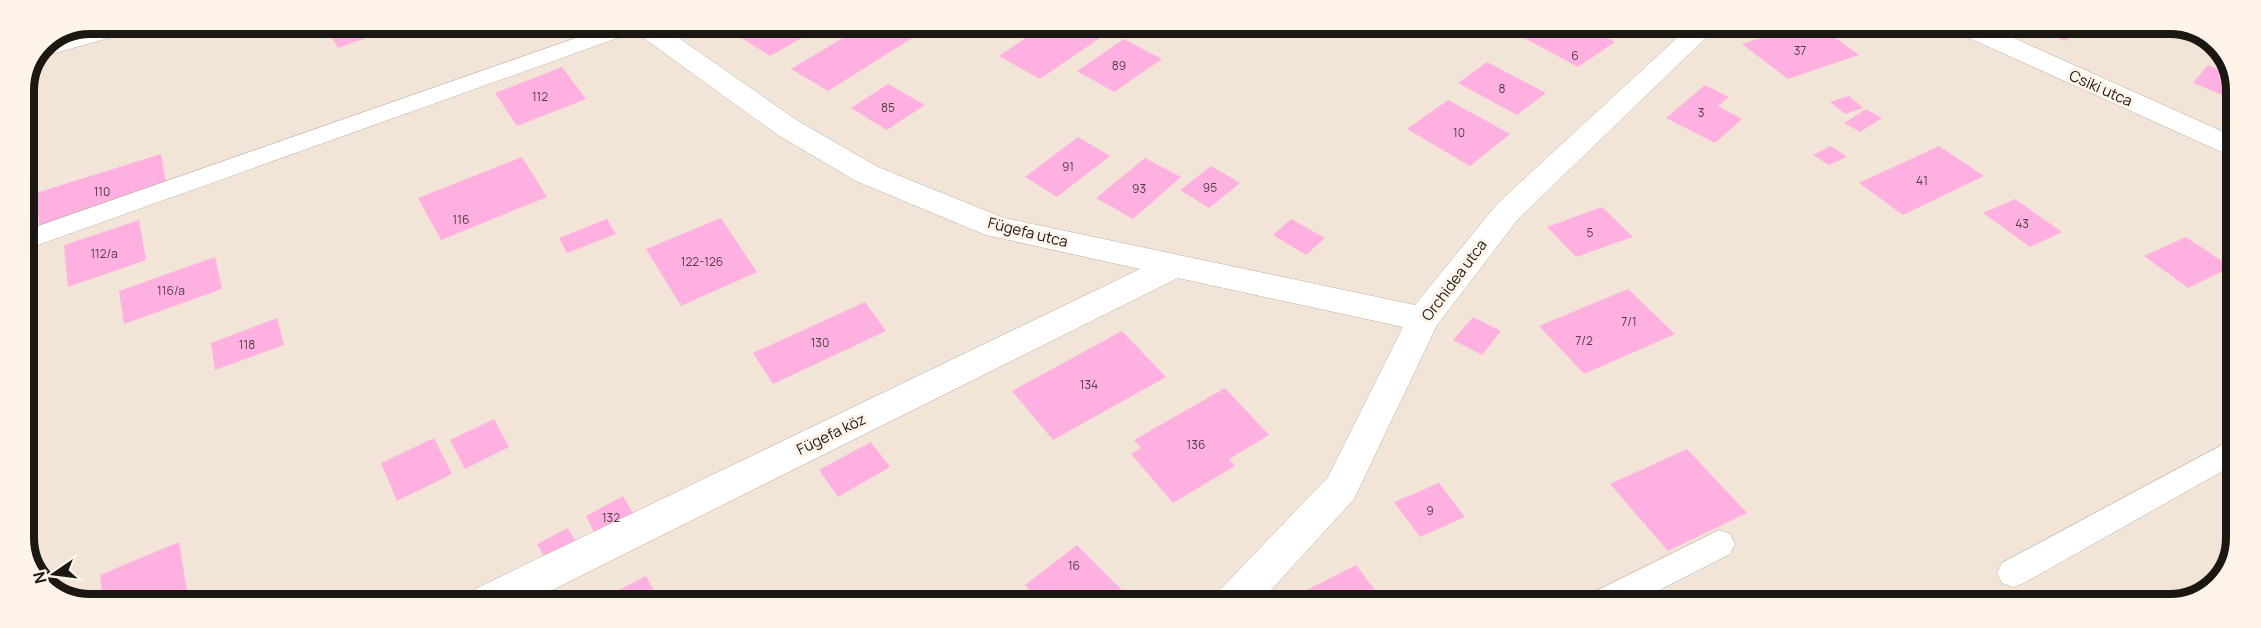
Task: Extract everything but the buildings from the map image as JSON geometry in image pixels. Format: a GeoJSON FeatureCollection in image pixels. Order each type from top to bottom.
{"type":"FeatureCollection","features":[{"type":"Feature","properties":{"kind":"street","name":"Fügefa utca"},"geometry":{"type":"LineString","coordinates":[[657,34],[788,128],[867,174],[997,227],[1423,319]]}},
{"type":"Feature","properties":{"kind":"street","name":"Orchidea utca"},"geometry":{"type":"LineString","coordinates":[[1242,594],[1341,488],[1423,319],[1508,211],[1697,34]]}},
{"type":"Feature","properties":{"kind":"street","name":"Csiki utca"},"geometry":{"type":"LineString","coordinates":[[1982,34],[2226,145]]}},
{"type":"Feature","properties":{"kind":"street","name":"Fügefa köz"},"geometry":{"type":"LineString","coordinates":[[505,594],[1174,266]]}},
{"type":"Feature","properties":{"kind":"lane"},"geometry":{"type":"LineString","coordinates":[[55,47],[100,34]]}},
{"type":"Feature","properties":{"kind":"lane"},"geometry":{"type":"LineString","coordinates":[[34,237],[607,34]]}},
{"type":"Feature","properties":{"kind":"lane"},"geometry":{"type":"LineString","coordinates":[[2013,573],[2226,455]]}},
{"type":"Feature","properties":{"kind":"lane"},"geometry":{"type":"LineString","coordinates":[[1622,594],[1719,544]]}}]}
